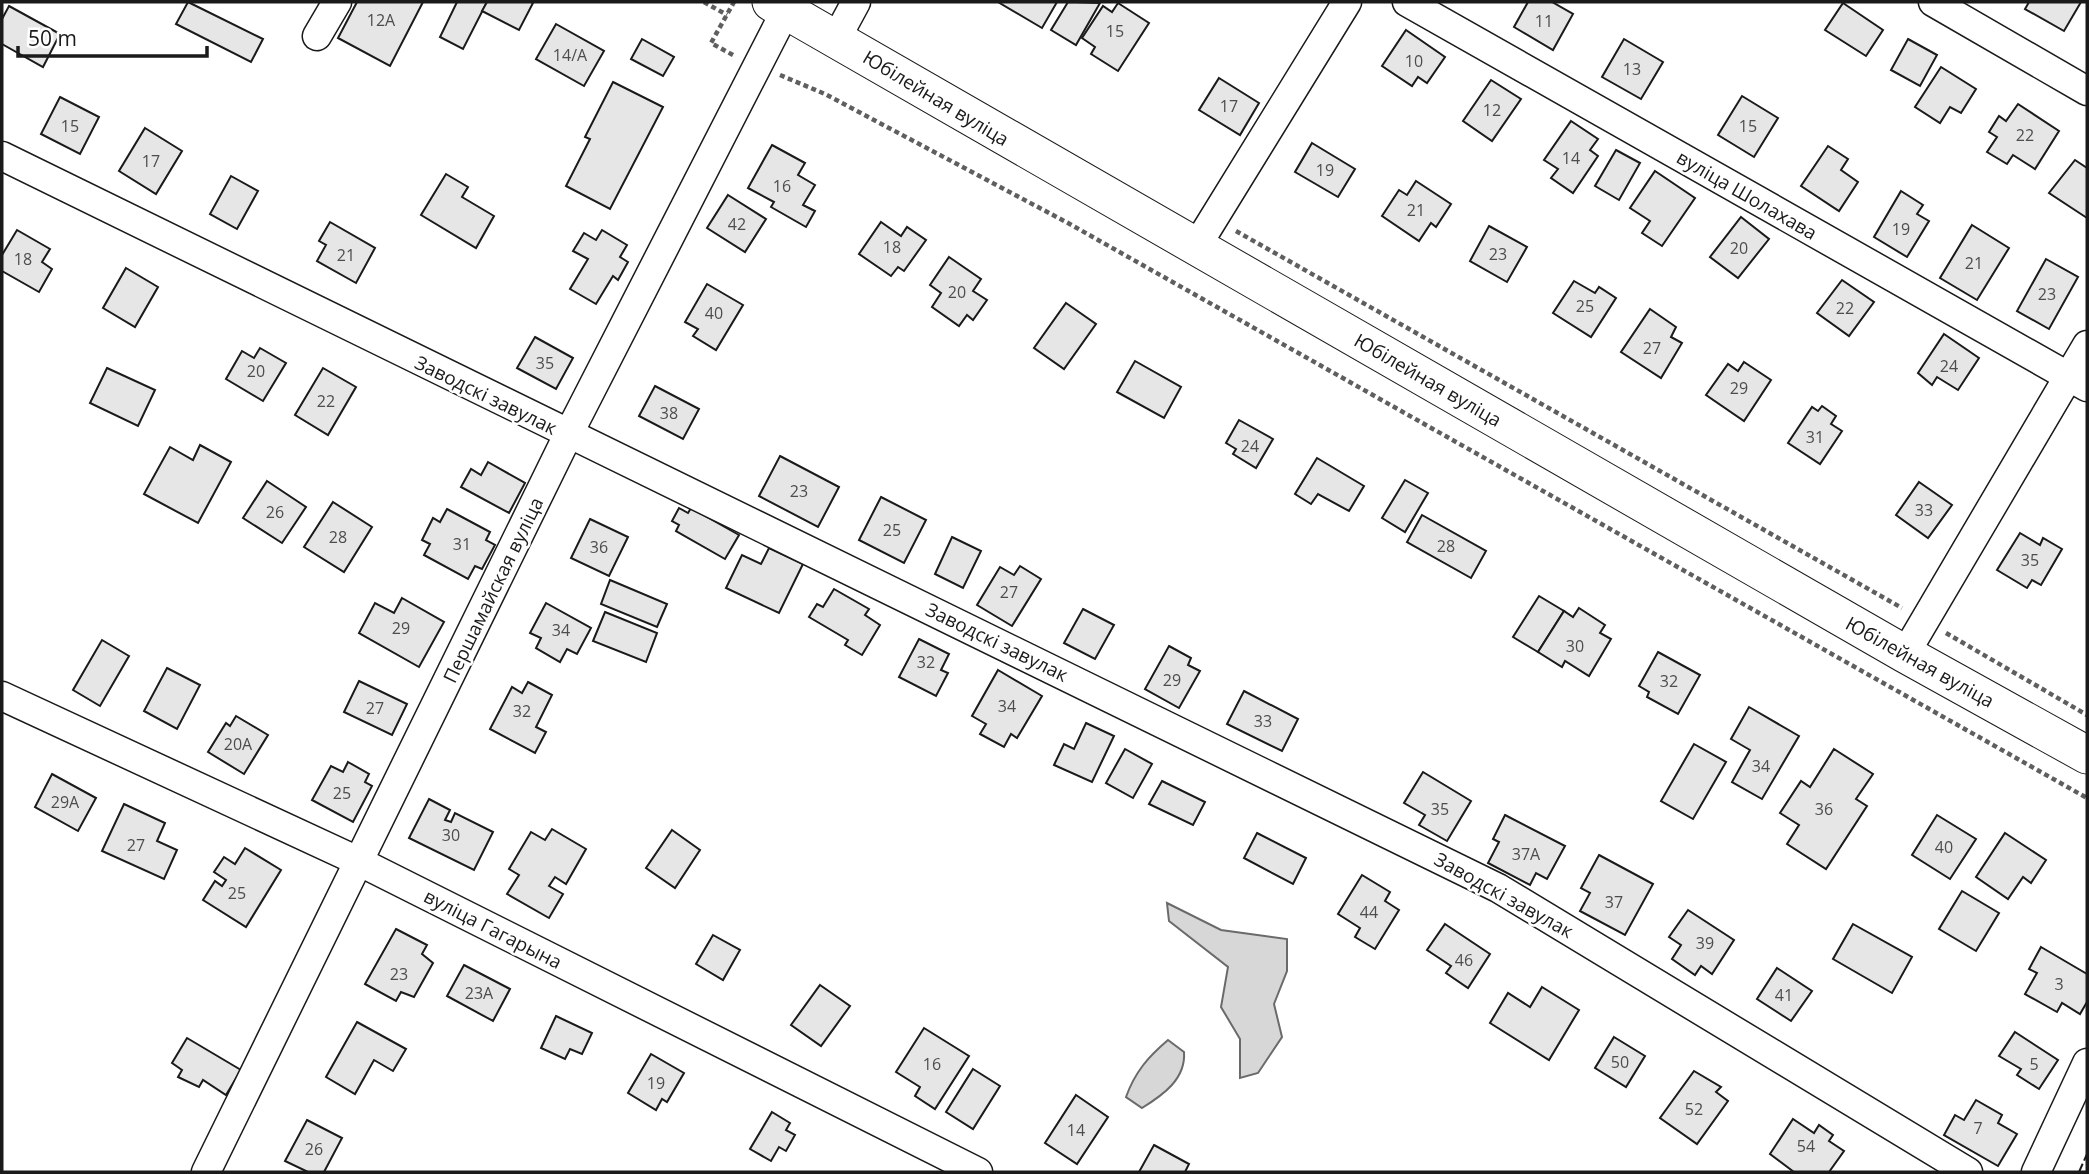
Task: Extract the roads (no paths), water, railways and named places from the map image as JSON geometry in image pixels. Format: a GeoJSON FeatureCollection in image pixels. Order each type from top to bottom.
{"type":"FeatureCollection","features":[{"type":"Feature","properties":{"kind":"main road","name":"Юбілейная вуліца"},"geometry":{"type":"LineString","coordinates":[[778,6],[1205,232],[1905,654],[2087,755]]}},
{"type":"Feature","properties":{"kind":"street"},"geometry":{"type":"LineString","coordinates":[[317,36],[337,2]]}},
{"type":"Feature","properties":{"kind":"street"},"geometry":{"type":"LineString","coordinates":[[836,39],[856,2]]}},
{"type":"Feature","properties":{"kind":"street"},"geometry":{"type":"LineString","coordinates":[[1205,232],[1347,2]]}},
{"type":"Feature","properties":{"kind":"street","name":"вуліца Шолахава"},"geometry":{"type":"LineString","coordinates":[[1407,2],[2078,382]]}},
{"type":"Feature","properties":{"kind":"street"},"geometry":{"type":"LineString","coordinates":[[1933,2],[2087,91]]}},
{"type":"Feature","properties":{"kind":"street","name":"Першамайская вуліца"},"geometry":{"type":"LineString","coordinates":[[206,1172],[568,435],[756,66],[778,6]]}},
{"type":"Feature","properties":{"kind":"street","name":"Заводскі завулак"},"geometry":{"type":"LineString","coordinates":[[2,156],[1498,888],[1968,1172]]}},
{"type":"Feature","properties":{"kind":"street"},"geometry":{"type":"LineString","coordinates":[[1905,654],[2078,382],[2087,345]]}},
{"type":"Feature","properties":{"kind":"street","name":"вуліца Гагарына"},"geometry":{"type":"LineString","coordinates":[[2,696],[360,862],[978,1172]]}},
{"type":"Feature","properties":{"kind":"street"},"geometry":{"type":"LineString","coordinates":[[2036,1172],[2087,1063]]}}]}
